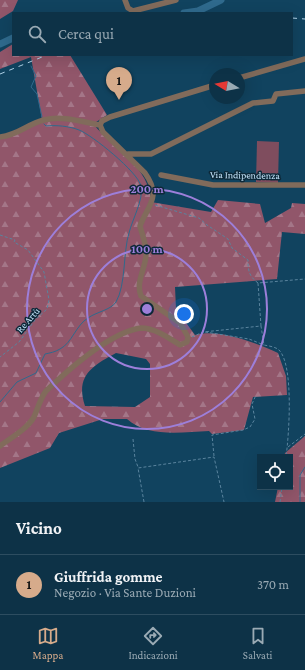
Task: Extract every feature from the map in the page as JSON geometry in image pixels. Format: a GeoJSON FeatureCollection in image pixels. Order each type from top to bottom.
{"type":"FeatureCollection","features":[{"type":"Feature","properties":{"kind":"street"},"geometry":{"type":"LineString","coordinates":[[125,0],[128,8],[133,11],[176,0]]}},
{"type":"Feature","properties":{"kind":"street"},"geometry":{"type":"LineString","coordinates":[[245,76],[305,59]]}},
{"type":"Feature","properties":{"kind":"street"},"geometry":{"type":"LineString","coordinates":[[100,125],[102,121],[110,117],[209,87]]}},
{"type":"Feature","properties":{"kind":"street"},"geometry":{"type":"LineString","coordinates":[[128,154],[151,154],[254,103],[273,101],[276,94],[305,91]]}},
{"type":"Feature","properties":{"kind":"street"},"geometry":{"type":"LineString","coordinates":[[0,137],[19,133],[42,120],[51,118],[100,125]]}},
{"type":"Feature","properties":{"kind":"street"},"geometry":{"type":"LineString","coordinates":[[0,446],[19,432],[33,418],[40,399],[46,391],[94,350],[111,340],[141,328],[159,333],[180,345],[188,340],[187,334],[180,323],[157,307],[145,301],[139,290],[146,252],[140,226],[152,204],[153,195],[149,179],[145,173],[128,154],[103,132],[100,125]]}},
{"type":"Feature","properties":{"kind":"street","name":"Via Indipendenza"},"geometry":{"type":"LineString","coordinates":[[161,175],[213,185],[305,185]]}},
{"type":"Feature","properties":{"kind":"path"},"geometry":{"type":"LineString","coordinates":[[152,204],[195,215],[207,226],[220,233],[228,239],[232,248],[248,260],[248,272],[251,278],[258,283],[305,279]]}},
{"type":"Feature","properties":{"kind":"path","name":"Re Artù"},"geometry":{"type":"LineString","coordinates":[[0,236],[14,240],[14,242],[25,248],[33,256],[44,272],[49,300],[47,309],[35,320],[19,342],[0,357]]}},
{"type":"Feature","properties":{"kind":"path"},"geometry":{"type":"LineString","coordinates":[[258,283],[261,326],[264,344]]}},
{"type":"Feature","properties":{"kind":"path"},"geometry":{"type":"LineString","coordinates":[[188,340],[195,334],[203,332],[261,326]]}},
{"type":"Feature","properties":{"kind":"path"},"geometry":{"type":"LineString","coordinates":[[203,332],[249,339],[278,349],[285,359],[289,431],[286,454]]}},
{"type":"Feature","properties":{"kind":"path"},"geometry":{"type":"LineString","coordinates":[[224,502],[214,457],[212,435],[243,430],[250,427],[254,418],[252,404],[256,396]]}},
{"type":"Feature","properties":{"kind":"path"},"geometry":{"type":"LineString","coordinates":[[287,448],[305,434]]}},
{"type":"Feature","properties":{"kind":"path"},"geometry":{"type":"LineString","coordinates":[[133,439],[135,458],[144,502]]}},
{"type":"Feature","properties":{"kind":"path"},"geometry":{"type":"LineString","coordinates":[[138,468],[214,457]]}},
{"type":"Feature","properties":{"kind":"path"},"geometry":{"type":"LineString","coordinates":[[280,502],[282,490]]}},
{"type":"Feature","properties":{"kind":"green space"},"geometry":{"type":"Polygon","coordinates":[[[0,0],[18,0],[13,11],[0,19],[0,0]]]}},
{"type":"Feature","properties":{"kind":"green space"},"geometry":{"type":"Polygon","coordinates":[[[12,45],[12,56],[71,56],[107,115],[93,124],[130,159],[138,169],[149,190],[151,202],[211,212],[218,200],[260,204],[265,223],[291,208],[292,203],[305,204],[305,234],[282,232],[277,279],[175,287],[176,309],[195,335],[215,333],[226,335],[248,341],[278,353],[286,376],[287,395],[253,397],[244,430],[212,434],[209,431],[177,433],[145,429],[135,425],[127,419],[103,419],[59,433],[50,448],[0,468],[0,137],[42,120],[31,57],[0,69],[0,52],[12,45]],[[116,353],[100,363],[88,373],[84,379],[82,396],[85,406],[135,407],[150,397],[150,364],[146,359],[116,353]]]}},
{"type":"Feature","properties":{"kind":"green space"},"geometry":{"type":"Polygon","coordinates":[[[305,436],[305,502],[275,502],[277,490],[293,490],[293,454],[285,453],[305,436]]]}},
{"type":"Feature","properties":{"kind":"shaded area"},"geometry":{"type":"Polygon","coordinates":[[[257,141],[279,142],[278,183],[256,182],[257,141]]]}},
{"type":"Feature","properties":{"kind":"waterway"},"geometry":{"type":"LineString","coordinates":[[191,12],[198,11],[221,0]]}},
{"type":"Feature","properties":{"kind":"waterway"},"geometry":{"type":"LineString","coordinates":[[0,44],[12,38]]}},
{"type":"Feature","properties":{"kind":"waterway"},"geometry":{"type":"LineString","coordinates":[[31,66],[36,76],[31,87],[37,94],[42,117]]}},
{"type":"Feature","properties":{"kind":"waterway"},"geometry":{"type":"LineString","coordinates":[[0,402],[17,382],[36,373],[45,354],[56,351],[64,346],[68,343],[84,321],[114,305],[119,295],[123,278],[130,228],[141,197],[141,186],[138,180],[132,172],[104,146],[79,130],[62,126],[46,126],[44,124]]}},
{"type":"Feature","properties":{"kind":"waterway"},"geometry":{"type":"LineString","coordinates":[[300,502],[300,475],[305,467]]}},
{"type":"Feature","properties":{"kind":"railway"},"geometry":{"type":"LineString","coordinates":[[293,18],[305,19]]}},
{"type":"Feature","properties":{"kind":"railway"},"geometry":{"type":"LineString","coordinates":[[0,74],[45,56]]}},
{"type":"Feature","properties":{"kind":"place","name":"Giuffrida gomme"},"geometry":{"type":"Point","coordinates":[119,100]}}]}
